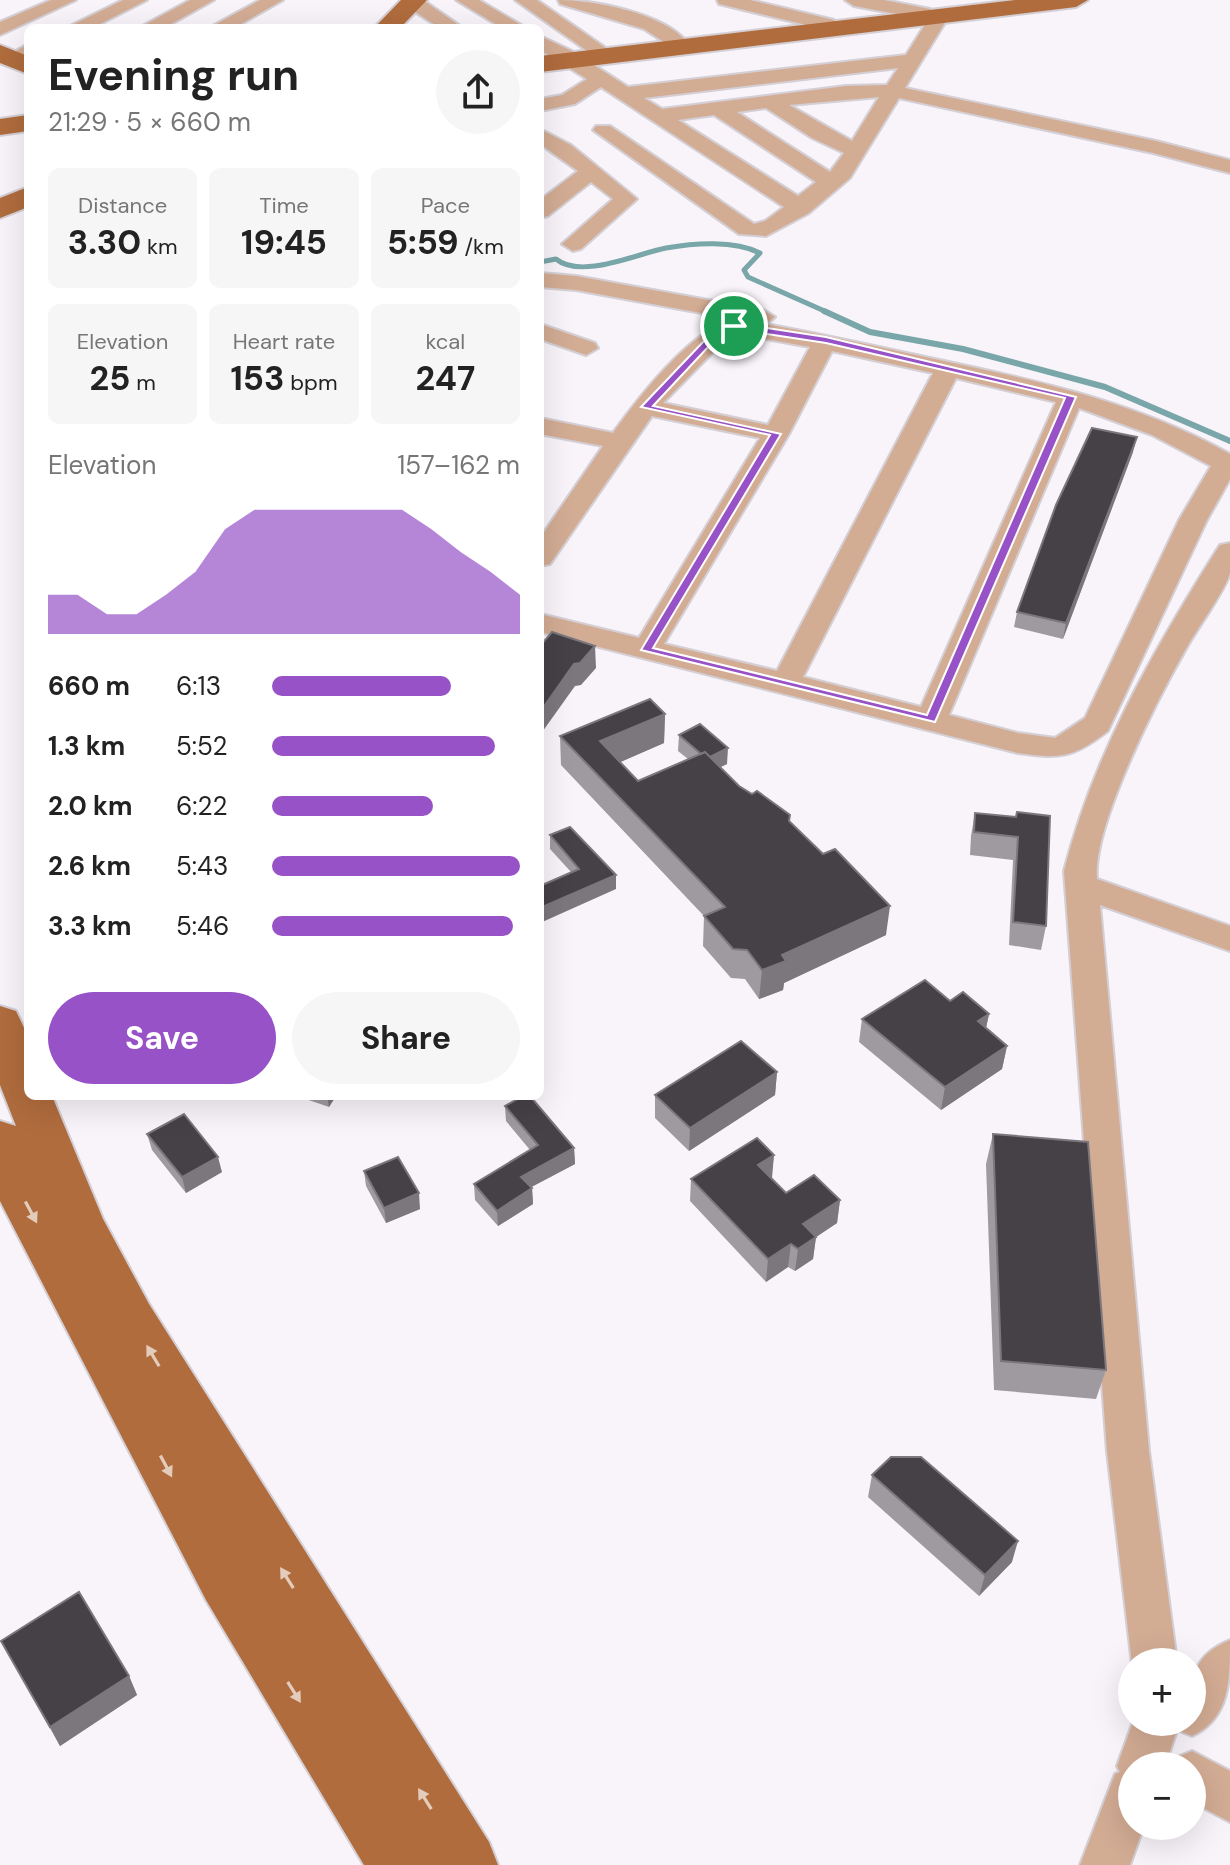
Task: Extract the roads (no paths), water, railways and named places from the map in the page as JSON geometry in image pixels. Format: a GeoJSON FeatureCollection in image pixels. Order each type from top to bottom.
{"type":"FeatureCollection","features":[{"type":"Feature","properties":{"kind":"main road"},"geometry":{"type":"LineString","coordinates":[[364,24],[388,0]]}},
{"type":"Feature","properties":{"kind":"main road"},"geometry":{"type":"LineString","coordinates":[[554,59],[1023,0]]}},
{"type":"Feature","properties":{"kind":"main road"},"geometry":{"type":"LineString","coordinates":[[554,59],[936,10],[1076,0]]}},
{"type":"Feature","properties":{"kind":"main road"},"geometry":{"type":"LineString","coordinates":[[390,24],[414,1]]}},
{"type":"Feature","properties":{"kind":"main road"},"geometry":{"type":"LineString","coordinates":[[0,46],[24,54]]}},
{"type":"Feature","properties":{"kind":"main road"},"geometry":{"type":"LineString","coordinates":[[0,53],[24,55]]}},
{"type":"Feature","properties":{"kind":"main road"},"geometry":{"type":"LineString","coordinates":[[0,209],[24,198]]}},
{"type":"Feature","properties":{"kind":"main road"},"geometry":{"type":"LineString","coordinates":[[0,219],[24,210]]}},
{"type":"Feature","properties":{"kind":"main road"},"geometry":{"type":"LineString","coordinates":[[0,1023],[24,1086]]}},
{"type":"Feature","properties":{"kind":"main road"},"geometry":{"type":"LineString","coordinates":[[30,1100],[80,1224],[131,1320],[466,1865]]}},
{"type":"Feature","properties":{"kind":"main road"},"geometry":{"type":"LineString","coordinates":[[0,1140],[15,1182],[226,1581],[400,1865]]}},
{"type":"Feature","properties":{"kind":"street"},"geometry":{"type":"LineString","coordinates":[[0,29],[67,0]]}},
{"type":"Feature","properties":{"kind":"street"},"geometry":{"type":"LineString","coordinates":[[85,24],[138,0]]}},
{"type":"Feature","properties":{"kind":"street"},"geometry":{"type":"LineString","coordinates":[[157,24],[205,0]]}},
{"type":"Feature","properties":{"kind":"street"},"geometry":{"type":"LineString","coordinates":[[227,24],[274,0]]}},
{"type":"Feature","properties":{"kind":"street"},"geometry":{"type":"LineString","coordinates":[[465,0],[509,24]]}},
{"type":"Feature","properties":{"kind":"street"},"geometry":{"type":"LineString","coordinates":[[524,0],[600,51]]}},
{"type":"Feature","properties":{"kind":"street"},"geometry":{"type":"LineString","coordinates":[[726,0],[827,24]]}},
{"type":"Feature","properties":{"kind":"street"},"geometry":{"type":"LineString","coordinates":[[854,0],[936,10],[912,60],[892,91],[857,151],[831,182],[801,208],[773,226],[758,231],[747,229],[603,130],[601,122],[604,119],[772,103],[846,92],[892,91],[1156,147],[1230,167]]}},
{"type":"Feature","properties":{"kind":"street"},"geometry":{"type":"LineString","coordinates":[[414,1],[447,24]]}},
{"type":"Feature","properties":{"kind":"street"},"geometry":{"type":"LineString","coordinates":[[575,1],[637,20],[677,42]]}},
{"type":"Feature","properties":{"kind":"street"},"geometry":{"type":"LineString","coordinates":[[637,20],[659,7]]}},
{"type":"Feature","properties":{"kind":"street"},"geometry":{"type":"LineString","coordinates":[[554,59],[600,79],[801,208]]}},
{"type":"Feature","properties":{"kind":"street"},"geometry":{"type":"LineString","coordinates":[[624,94],[912,60]]}},
{"type":"Feature","properties":{"kind":"street"},"geometry":{"type":"LineString","coordinates":[[544,104],[568,100],[600,79]]}},
{"type":"Feature","properties":{"kind":"street"},"geometry":{"type":"LineString","coordinates":[[772,103],[819,134],[857,151]]}},
{"type":"Feature","properties":{"kind":"street"},"geometry":{"type":"LineString","coordinates":[[718,109],[831,182]]}},
{"type":"Feature","properties":{"kind":"street"},"geometry":{"type":"LineString","coordinates":[[544,162],[603,130]]}},
{"type":"Feature","properties":{"kind":"street"},"geometry":{"type":"LineString","coordinates":[[544,137],[564,149],[626,199],[573,244]]}},
{"type":"Feature","properties":{"kind":"street"},"geometry":{"type":"LineString","coordinates":[[544,208],[592,171]]}},
{"type":"Feature","properties":{"kind":"street"},"geometry":{"type":"LineString","coordinates":[[544,280],[576,283],[1000,361],[1091,387],[1230,450]]}},
{"type":"Feature","properties":{"kind":"street"},"geometry":{"type":"LineString","coordinates":[[544,552],[646,407],[706,344],[734,326],[826,340],[1071,397],[1173,436],[1226,463],[1193,520],[1105,709],[1084,736],[1056,748],[1018,743],[786,682],[544,624]]}},
{"type":"Feature","properties":{"kind":"street"},"geometry":{"type":"LineString","coordinates":[[544,332],[586,348]]}},
{"type":"Feature","properties":{"kind":"street"},"geometry":{"type":"LineString","coordinates":[[646,650],[776,434],[826,340]]}},
{"type":"Feature","properties":{"kind":"street"},"geometry":{"type":"LineString","coordinates":[[786,682],[948,369]]}},
{"type":"Feature","properties":{"kind":"street"},"geometry":{"type":"LineString","coordinates":[[931,720],[1071,397]]}},
{"type":"Feature","properties":{"kind":"street"},"geometry":{"type":"LineString","coordinates":[[646,407],[776,434]]}},
{"type":"Feature","properties":{"kind":"street"},"geometry":{"type":"LineString","coordinates":[[544,427],[622,442]]}},
{"type":"Feature","properties":{"kind":"street"},"geometry":{"type":"LineString","coordinates":[[1152,1648],[1127,1437],[1080,871],[1093,818],[1172,642],[1230,551]]}},
{"type":"Feature","properties":{"kind":"street"},"geometry":{"type":"LineString","coordinates":[[1081,886],[1230,939]]}},
{"type":"Feature","properties":{"kind":"street"},"geometry":{"type":"LineString","coordinates":[[1206,1694],[1230,1662]]}},
{"type":"Feature","properties":{"kind":"street"},"geometry":{"type":"LineString","coordinates":[[1206,1783],[1230,1798]]}},
{"type":"Feature","properties":{"kind":"street"},"geometry":{"type":"LineString","coordinates":[[1105,1865],[1118,1840]]}},
{"type":"Feature","properties":{"kind":"waterway"},"geometry":{"type":"LineString","coordinates":[[544,261],[556,259],[567,265],[595,266],[677,246],[738,246],[760,253],[744,270],[748,277],[829,313]]}},
{"type":"Feature","properties":{"kind":"waterway"},"geometry":{"type":"LineString","coordinates":[[824,311],[870,332],[963,349],[1105,387],[1230,441]]}}]}
